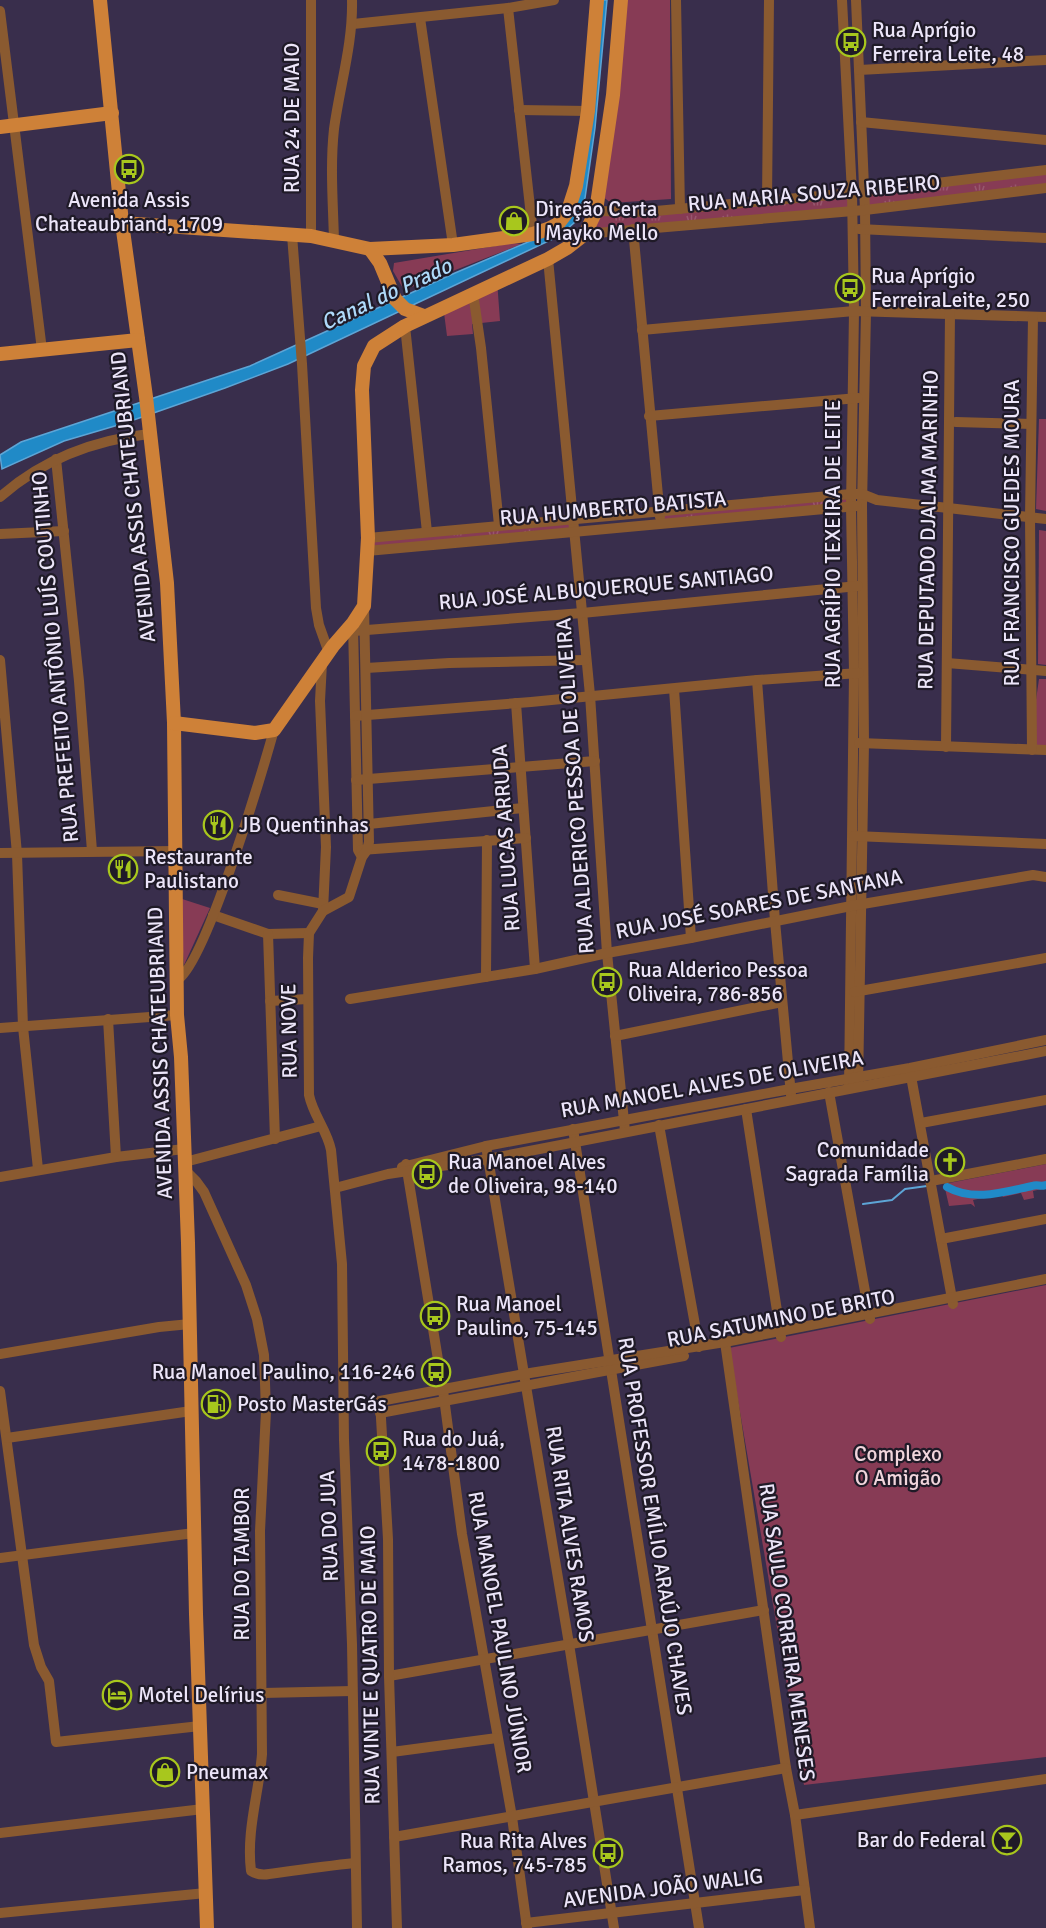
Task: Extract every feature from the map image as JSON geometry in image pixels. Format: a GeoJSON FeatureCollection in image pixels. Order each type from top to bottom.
{"type":"FeatureCollection","features":[{"type":"Feature","properties":{"kind":"main road","name":"AVENIDA ASSIS CHATEUBRIAND"},"geometry":{"type":"LineString","coordinates":[[100,0],[122,223],[146,397],[167,583],[174,723],[177,1015],[185,1160],[207,1928]]}},
{"type":"Feature","properties":{"kind":"main road"},"geometry":{"type":"LineString","coordinates":[[122,223],[311,236],[370,249],[453,245],[533,234],[558,224],[568,211],[576,186],[588,111],[598,0]]}},
{"type":"Feature","properties":{"kind":"main road"},"geometry":{"type":"LineString","coordinates":[[174,723],[255,733],[273,730],[326,658],[357,628],[364,606],[368,545],[362,390],[364,366],[374,346],[420,315],[548,259],[585,234],[596,211],[614,95],[621,0]]}},
{"type":"Feature","properties":{"kind":"main road"},"geometry":{"type":"LineString","coordinates":[[0,127],[112,113]]}},
{"type":"Feature","properties":{"kind":"main road"},"geometry":{"type":"LineString","coordinates":[[370,249],[380,263],[394,299],[405,309],[420,315]]}},
{"type":"Feature","properties":{"kind":"main road"},"geometry":{"type":"LineString","coordinates":[[0,354],[138,340]]}},
{"type":"Feature","properties":{"kind":"street","name":"RUA 24 DE MAIO"},"geometry":{"type":"LineString","coordinates":[[311,0],[311,236]]}},
{"type":"Feature","properties":{"kind":"street"},"geometry":{"type":"LineString","coordinates":[[334,240],[332,160],[334,128],[353,24],[352,0]]}},
{"type":"Feature","properties":{"kind":"street"},"geometry":{"type":"LineString","coordinates":[[353,24],[508,8],[554,0]]}},
{"type":"Feature","properties":{"kind":"street"},"geometry":{"type":"LineString","coordinates":[[598,0],[607,0]]}},
{"type":"Feature","properties":{"kind":"street"},"geometry":{"type":"LineString","coordinates":[[676,0],[680,209]]}},
{"type":"Feature","properties":{"kind":"street"},"geometry":{"type":"LineString","coordinates":[[767,201],[769,0]]}},
{"type":"Feature","properties":{"kind":"street","name":"RUA AGRÍPIO TEXEIRA DE LEITE"},"geometry":{"type":"LineString","coordinates":[[842,0],[858,192],[865,210],[864,398],[856,500]]}},
{"type":"Feature","properties":{"kind":"street","name":"RUA AGRÍPIO TEXEIRA DE LEITE"},"geometry":{"type":"LineString","coordinates":[[854,1082],[859,673],[852,399],[854,311],[852,211],[858,192],[862,155],[856,0]]}},
{"type":"Feature","properties":{"kind":"street"},"geometry":{"type":"LineString","coordinates":[[508,8],[533,234]]}},
{"type":"Feature","properties":{"kind":"street"},"geometry":{"type":"LineString","coordinates":[[0,11],[42,350]]}},
{"type":"Feature","properties":{"kind":"street"},"geometry":{"type":"LineString","coordinates":[[420,18],[453,245]]}},
{"type":"Feature","properties":{"kind":"street"},"geometry":{"type":"LineString","coordinates":[[859,70],[1046,60]]}},
{"type":"Feature","properties":{"kind":"street"},"geometry":{"type":"LineString","coordinates":[[519,110],[588,111]]}},
{"type":"Feature","properties":{"kind":"street"},"geometry":{"type":"LineString","coordinates":[[861,122],[1046,140]]}},
{"type":"Feature","properties":{"kind":"street","name":"RUA MARIA SOUZA RIBEIRO"},"geometry":{"type":"LineString","coordinates":[[596,211],[645,212],[680,209],[858,192],[1046,170]]}},
{"type":"Feature","properties":{"kind":"street","name":"RUA MARIA SOUZA RIBEIRO"},"geometry":{"type":"LineString","coordinates":[[585,234],[865,210],[1046,189]]}},
{"type":"Feature","properties":{"kind":"street"},"geometry":{"type":"LineString","coordinates":[[633,229],[649,416],[661,523]]}},
{"type":"Feature","properties":{"kind":"street"},"geometry":{"type":"LineString","coordinates":[[853,229],[1046,238]]}},
{"type":"Feature","properties":{"kind":"street"},"geometry":{"type":"LineString","coordinates":[[213,915],[268,934],[309,933],[323,908],[326,847],[320,702],[326,658],[316,608],[292,235]]}},
{"type":"Feature","properties":{"kind":"street","name":"RUA ALDERICO PESSOA DE OLIVEIRA"},"geometry":{"type":"LineString","coordinates":[[548,259],[590,695],[607,953],[625,1131]]}},
{"type":"Feature","properties":{"kind":"street"},"geometry":{"type":"LineString","coordinates":[[473,293],[481,348],[499,525]]}},
{"type":"Feature","properties":{"kind":"street"},"geometry":{"type":"LineString","coordinates":[[642,330],[854,311],[1046,317]]}},
{"type":"Feature","properties":{"kind":"street","name":"RUA DEPUTADO DJALMA MARINHO"},"geometry":{"type":"LineString","coordinates":[[946,747],[950,313]]}},
{"type":"Feature","properties":{"kind":"street","name":"RUA FRANCISCO GUEDES MOURA"},"geometry":{"type":"LineString","coordinates":[[1032,750],[1030,517],[1033,317]]}},
{"type":"Feature","properties":{"kind":"street"},"geometry":{"type":"LineString","coordinates":[[405,326],[427,532]]}},
{"type":"Feature","properties":{"kind":"street"},"geometry":{"type":"LineString","coordinates":[[649,416],[864,398]]}},
{"type":"Feature","properties":{"kind":"street"},"geometry":{"type":"LineString","coordinates":[[956,422],[1031,424]]}},
{"type":"Feature","properties":{"kind":"street"},"geometry":{"type":"LineString","coordinates":[[0,497],[32,472],[56,459],[118,437],[149,430]]}},
{"type":"Feature","properties":{"kind":"street","name":"RUA PREFEITO ANTÔNIO LUÍS COUTINHO"},"geometry":{"type":"LineString","coordinates":[[56,459],[79,681],[92,851]]}},
{"type":"Feature","properties":{"kind":"street"},"geometry":{"type":"LineString","coordinates":[[856,500],[877,500],[1046,519]]}},
{"type":"Feature","properties":{"kind":"street","name":"RUA HUMBERTO BATISTA"},"geometry":{"type":"LineString","coordinates":[[368,545],[573,525],[659,510],[856,500]]}},
{"type":"Feature","properties":{"kind":"street","name":"RUA HUMBERTO BATISTA"},"geometry":{"type":"LineString","coordinates":[[368,545],[427,532],[499,525],[661,523],[856,500]]}},
{"type":"Feature","properties":{"kind":"street"},"geometry":{"type":"LineString","coordinates":[[0,534],[64,531]]}},
{"type":"Feature","properties":{"kind":"street","name":"RUA JOSÉ ALBUQUERQUE SANTIAGO"},"geometry":{"type":"LineString","coordinates":[[357,628],[582,613],[858,586]]}},
{"type":"Feature","properties":{"kind":"street"},"geometry":{"type":"LineString","coordinates":[[278,895],[323,908],[348,897],[362,852],[369,824],[366,668],[357,628]]}},
{"type":"Feature","properties":{"kind":"street"},"geometry":{"type":"LineString","coordinates":[[357,628],[356,780],[362,852]]}},
{"type":"Feature","properties":{"kind":"street"},"geometry":{"type":"LineString","coordinates":[[0,660],[17,854],[23,1027],[38,1169]]}},
{"type":"Feature","properties":{"kind":"street"},"geometry":{"type":"LineString","coordinates":[[366,668],[449,663],[586,660]]}},
{"type":"Feature","properties":{"kind":"street"},"geometry":{"type":"LineString","coordinates":[[947,663],[1046,671]]}},
{"type":"Feature","properties":{"kind":"street"},"geometry":{"type":"LineString","coordinates":[[355,716],[859,673]]}},
{"type":"Feature","properties":{"kind":"street"},"geometry":{"type":"LineString","coordinates":[[757,680],[791,1094]]}},
{"type":"Feature","properties":{"kind":"street"},"geometry":{"type":"LineString","coordinates":[[674,689],[691,938]]}},
{"type":"Feature","properties":{"kind":"street","name":"RUA LUCAS ARRUDA"},"geometry":{"type":"LineString","coordinates":[[516,703],[535,969]]}},
{"type":"Feature","properties":{"kind":"street"},"geometry":{"type":"LineString","coordinates":[[177,980],[187,970],[213,915],[246,825],[273,730]]}},
{"type":"Feature","properties":{"kind":"street"},"geometry":{"type":"LineString","coordinates":[[858,742],[1046,750]]}},
{"type":"Feature","properties":{"kind":"street"},"geometry":{"type":"LineString","coordinates":[[356,780],[595,761]]}},
{"type":"Feature","properties":{"kind":"street"},"geometry":{"type":"LineString","coordinates":[[369,824],[523,808]]}},
{"type":"Feature","properties":{"kind":"street"},"geometry":{"type":"LineString","coordinates":[[857,836],[1046,844]]}},
{"type":"Feature","properties":{"kind":"street"},"geometry":{"type":"LineString","coordinates":[[362,852],[526,838]]}},
{"type":"Feature","properties":{"kind":"street"},"geometry":{"type":"LineString","coordinates":[[486,977],[487,840]]}},
{"type":"Feature","properties":{"kind":"street"},"geometry":{"type":"LineString","coordinates":[[0,853],[175,851]]}},
{"type":"Feature","properties":{"kind":"street","name":"RUA JOSÉ SOARES DE SANTANA"},"geometry":{"type":"LineString","coordinates":[[350,999],[535,969],[856,905],[1033,875],[1046,877]]}},
{"type":"Feature","properties":{"kind":"street","name":"RUA NOVE"},"geometry":{"type":"LineString","coordinates":[[309,933],[309,1095],[321,1126]]}},
{"type":"Feature","properties":{"kind":"street"},"geometry":{"type":"LineString","coordinates":[[268,934],[275,1138]]}},
{"type":"Feature","properties":{"kind":"street"},"geometry":{"type":"LineString","coordinates":[[855,992],[1046,958]]}},
{"type":"Feature","properties":{"kind":"street"},"geometry":{"type":"LineString","coordinates":[[270,1001],[308,999]]}},
{"type":"Feature","properties":{"kind":"street"},"geometry":{"type":"LineString","coordinates":[[615,1036],[782,1002]]}},
{"type":"Feature","properties":{"kind":"street"},"geometry":{"type":"LineString","coordinates":[[0,1028],[177,1015]]}},
{"type":"Feature","properties":{"kind":"street"},"geometry":{"type":"LineString","coordinates":[[108,1019],[116,1157]]}},
{"type":"Feature","properties":{"kind":"street","name":"RUA MANOEL ALVES DE OLIVEIRA"},"geometry":{"type":"LineString","coordinates":[[911,1072],[1046,1040]]}},
{"type":"Feature","properties":{"kind":"street","name":"RUA MANOEL ALVES DE OLIVEIRA"},"geometry":{"type":"LineString","coordinates":[[335,1188],[486,1146],[624,1119],[791,1094],[1046,1051]]}},
{"type":"Feature","properties":{"kind":"street"},"geometry":{"type":"LineString","coordinates":[[911,1072],[953,1301]]}},
{"type":"Feature","properties":{"kind":"street","name":"RUA MANOEL ALVES DE OLIVEIRA"},"geometry":{"type":"LineString","coordinates":[[407,1168],[488,1159],[746,1108],[791,1094],[829,1092],[854,1082]]}},
{"type":"Feature","properties":{"kind":"street"},"geometry":{"type":"LineString","coordinates":[[829,1092],[869,1318]]}},
{"type":"Feature","properties":{"kind":"street"},"geometry":{"type":"LineString","coordinates":[[921,1124],[1046,1100]]}},
{"type":"Feature","properties":{"kind":"street"},"geometry":{"type":"LineString","coordinates":[[746,1108],[781,1334]]}},
{"type":"Feature","properties":{"kind":"street"},"geometry":{"type":"LineString","coordinates":[[659,1125],[699,1347]]}},
{"type":"Feature","properties":{"kind":"street"},"geometry":{"type":"LineString","coordinates":[[0,1177],[116,1157],[185,1160],[321,1126]]}},
{"type":"Feature","properties":{"kind":"street","name":"RUA DO JUA"},"geometry":{"type":"LineString","coordinates":[[321,1126],[332,1150],[342,1264],[344,1440],[357,1928]]}},
{"type":"Feature","properties":{"kind":"street","name":"RUA PROFESSOR EMÍLIO ARAÚJO CHAVES"},"geometry":{"type":"LineString","coordinates":[[573,1129],[699,1928]]}},
{"type":"Feature","properties":{"kind":"street","name":"RUA RITA ALVES RAMOS"},"geometry":{"type":"LineString","coordinates":[[486,1146],[614,1928]]}},
{"type":"Feature","properties":{"kind":"street"},"geometry":{"type":"LineString","coordinates":[[931,1181],[1046,1159]]}},
{"type":"Feature","properties":{"kind":"street","name":"RUA DO TAMBOR"},"geometry":{"type":"LineString","coordinates":[[185,1160],[204,1192],[238,1266],[262,1338],[266,1383],[260,1531],[262,1754],[261,1775],[250,1833],[251,1871],[256,1874],[268,1874],[355,1863]]}},
{"type":"Feature","properties":{"kind":"street","name":"RUA MANOEL PAULINO JÚNIOR"},"geometry":{"type":"LineString","coordinates":[[407,1168],[443,1395],[462,1534],[512,1817],[527,1925]]}},
{"type":"Feature","properties":{"kind":"street"},"geometry":{"type":"LineString","coordinates":[[940,1239],[1046,1219]]}},
{"type":"Feature","properties":{"kind":"street","name":"RUA SATUMINO DE BRITO"},"geometry":{"type":"LineString","coordinates":[[380,1413],[524,1374],[609,1365],[726,1345],[953,1301],[1046,1279]]}},
{"type":"Feature","properties":{"kind":"street","name":"RUA SATUMINO DE BRITO"},"geometry":{"type":"LineString","coordinates":[[953,1301],[1046,1286]]}},
{"type":"Feature","properties":{"kind":"street"},"geometry":{"type":"LineString","coordinates":[[0,1354],[159,1327],[190,1324]]}},
{"type":"Feature","properties":{"kind":"street","name":"RUA SATUMINO DE BRITO"},"geometry":{"type":"LineString","coordinates":[[380,1401],[526,1386],[609,1365],[699,1347],[726,1345]]}},
{"type":"Feature","properties":{"kind":"street","name":"RUA SAULO CORREIRA MENESES"},"geometry":{"type":"LineString","coordinates":[[726,1345],[810,1928]]}},
{"type":"Feature","properties":{"kind":"street"},"geometry":{"type":"LineString","coordinates":[[0,1391],[34,1646],[40,1667],[48,1681],[56,1742],[200,1726]]}},
{"type":"Feature","properties":{"kind":"street","name":"RUA VINTE E QUATRO DE MAIO"},"geometry":{"type":"LineString","coordinates":[[380,1401],[388,1539],[389,1676],[397,1928]]}},
{"type":"Feature","properties":{"kind":"street"},"geometry":{"type":"LineString","coordinates":[[6,1438],[191,1411]]}},
{"type":"Feature","properties":{"kind":"street"},"geometry":{"type":"LineString","coordinates":[[0,1558],[194,1533]]}},
{"type":"Feature","properties":{"kind":"street"},"geometry":{"type":"LineString","coordinates":[[389,1676],[764,1610]]}},
{"type":"Feature","properties":{"kind":"street"},"geometry":{"type":"LineString","coordinates":[[262,1693],[352,1690]]}},
{"type":"Feature","properties":{"kind":"street"},"geometry":{"type":"LineString","coordinates":[[392,1752],[497,1738]]}},
{"type":"Feature","properties":{"kind":"street"},"geometry":{"type":"LineString","coordinates":[[394,1837],[786,1768]]}},
{"type":"Feature","properties":{"kind":"street"},"geometry":{"type":"LineString","coordinates":[[795,1815],[1046,1779]]}},
{"type":"Feature","properties":{"kind":"street"},"geometry":{"type":"LineString","coordinates":[[0,1833],[203,1809]]}},
{"type":"Feature","properties":{"kind":"street","name":"AVENIDA JOÃO WALIG"},"geometry":{"type":"LineString","coordinates":[[527,1925],[805,1890]]}},
{"type":"Feature","properties":{"kind":"street"},"geometry":{"type":"LineString","coordinates":[[0,1913],[206,1893]]}},
{"type":"Feature","properties":{"kind":"green space"},"geometry":{"type":"Polygon","coordinates":[[[620,0],[670,0],[671,199],[611,203],[598,193],[620,0]]]}},
{"type":"Feature","properties":{"kind":"green space"},"geometry":{"type":"Polygon","coordinates":[[[1046,174],[1046,185],[868,206],[867,195],[1046,174]]]}},
{"type":"Feature","properties":{"kind":"green space"},"geometry":{"type":"Polygon","coordinates":[[[850,196],[849,208],[588,231],[597,215],[640,217],[850,196]]]}},
{"type":"Feature","properties":{"kind":"green space"},"geometry":{"type":"Polygon","coordinates":[[[513,243],[522,244],[404,290],[393,271],[394,263],[513,243]]]}},
{"type":"Feature","properties":{"kind":"green space"},"geometry":{"type":"Polygon","coordinates":[[[497,280],[500,321],[472,324],[473,334],[447,336],[443,305],[497,280]]]}},
{"type":"Feature","properties":{"kind":"green space"},"geometry":{"type":"Polygon","coordinates":[[[1039,419],[1046,419],[1046,511],[1036,509],[1039,419]]]}},
{"type":"Feature","properties":{"kind":"green space"},"geometry":{"type":"Polygon","coordinates":[[[847,497],[848,504],[663,521],[662,513],[847,497]]]}},
{"type":"Feature","properties":{"kind":"green space"},"geometry":{"type":"Polygon","coordinates":[[[569,522],[571,529],[370,548],[370,540],[569,522]]]}},
{"type":"Feature","properties":{"kind":"green space"},"geometry":{"type":"Polygon","coordinates":[[[1039,530],[1046,531],[1046,665],[1038,664],[1039,530]]]}},
{"type":"Feature","properties":{"kind":"green space"},"geometry":{"type":"Polygon","coordinates":[[[1039,679],[1046,679],[1046,746],[1035,746],[1035,707],[1039,679]]]}},
{"type":"Feature","properties":{"kind":"green space"},"geometry":{"type":"Polygon","coordinates":[[[179,898],[210,908],[184,965],[179,898]]]}},
{"type":"Feature","properties":{"kind":"green space"},"geometry":{"type":"Polygon","coordinates":[[[1046,1164],[1046,1188],[1033,1191],[1034,1198],[1024,1200],[1021,1193],[1003,1197],[1001,1194],[973,1200],[975,1207],[971,1204],[949,1206],[944,1184],[1046,1164]]]}},
{"type":"Feature","properties":{"kind":"green space","name":"Complexo O Amigão"},"geometry":{"type":"Polygon","coordinates":[[[1046,1285],[1046,1757],[804,1785],[729,1348],[1046,1285]]]}},
{"type":"Feature","properties":{"kind":"water"},"geometry":{"type":"Polygon","coordinates":[[[600,0],[607,0],[595,128],[585,198],[575,222],[559,236],[288,364],[125,423],[64,441],[2,469],[0,455],[21,442],[250,366],[535,239],[566,221],[600,0]]]}},
{"type":"Feature","properties":{"kind":"waterway"},"geometry":{"type":"LineString","coordinates":[[947,1187],[957,1192],[978,1195],[1046,1185]]}},
{"type":"Feature","properties":{"kind":"waterway"},"geometry":{"type":"LineString","coordinates":[[863,1204],[892,1200],[905,1189],[927,1186]]}},
{"type":"Feature","properties":{"kind":"place","name":"Rua Aprígio Ferreira Leite, 48"},"geometry":{"type":"Point","coordinates":[851,42]}},
{"type":"Feature","properties":{"kind":"place","name":"Avenida Assis Chateaubriand, 1709"},"geometry":{"type":"Point","coordinates":[129,169]}},
{"type":"Feature","properties":{"kind":"place","name":"Direção Certa | Mayko Mello"},"geometry":{"type":"Point","coordinates":[514,221]}},
{"type":"Feature","properties":{"kind":"place","name":"Rua Aprígio FerreiraLeite, 250"},"geometry":{"type":"Point","coordinates":[850,288]}},
{"type":"Feature","properties":{"kind":"place","name":"JB Quentinhas"},"geometry":{"type":"Point","coordinates":[218,825]}},
{"type":"Feature","properties":{"kind":"place","name":"Restaurante Paulistano"},"geometry":{"type":"Point","coordinates":[123,869]}},
{"type":"Feature","properties":{"kind":"place","name":"Rua Alderico Pessoa Oliveira, 786-856"},"geometry":{"type":"Point","coordinates":[607,982]}},
{"type":"Feature","properties":{"kind":"place","name":"Comunidade Sagrada Família"},"geometry":{"type":"Point","coordinates":[950,1162]}},
{"type":"Feature","properties":{"kind":"place","name":"Rua Manoel Alves de Oliveira, 98-140"},"geometry":{"type":"Point","coordinates":[427,1174]}},
{"type":"Feature","properties":{"kind":"place","name":"Rua Manoel Paulino, 75-145"},"geometry":{"type":"Point","coordinates":[435,1316]}},
{"type":"Feature","properties":{"kind":"place","name":"Rua Manoel Paulino, 116-246"},"geometry":{"type":"Point","coordinates":[436,1372]}},
{"type":"Feature","properties":{"kind":"place","name":"Posto MasterGás"},"geometry":{"type":"Point","coordinates":[216,1404]}},
{"type":"Feature","properties":{"kind":"place","name":"Rua do Juá, 1478-1800"},"geometry":{"type":"Point","coordinates":[381,1451]}},
{"type":"Feature","properties":{"kind":"place","name":"Motel Delírius"},"geometry":{"type":"Point","coordinates":[117,1695]}},
{"type":"Feature","properties":{"kind":"place","name":"Pneumax"},"geometry":{"type":"Point","coordinates":[165,1772]}},
{"type":"Feature","properties":{"kind":"place","name":"Bar do Federal"},"geometry":{"type":"Point","coordinates":[1007,1840]}},
{"type":"Feature","properties":{"kind":"place","name":"Rua Rita Alves Ramos, 745-785"},"geometry":{"type":"Point","coordinates":[608,1853]}},
{"type":"Feature","properties":{"kind":"water label","name":"Canal do Prado"},"geometry":{"type":"Point","coordinates":[386,294]}}]}
